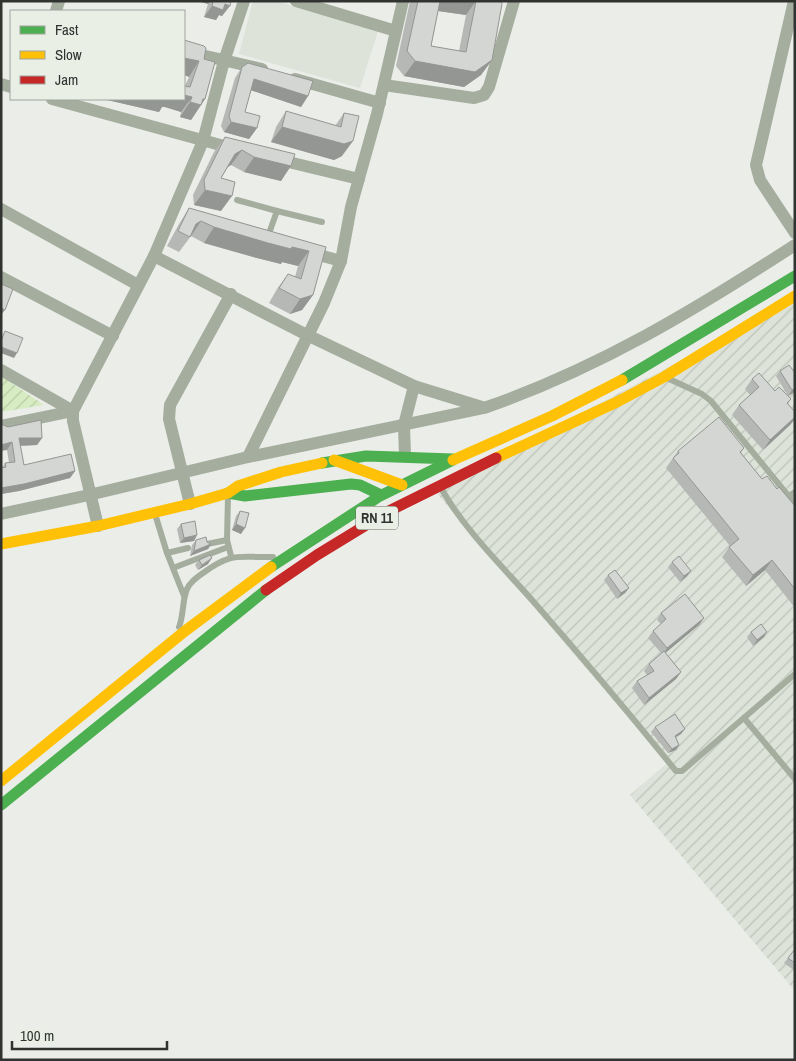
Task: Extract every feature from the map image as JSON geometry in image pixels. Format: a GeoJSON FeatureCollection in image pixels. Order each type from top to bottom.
{"type":"FeatureCollection","features":[{"type":"Feature","properties":{"kind":"main road","name":"RN 11"},"geometry":{"type":"LineString","coordinates":[[1,781],[284,557],[381,495],[453,459],[550,417],[613,385],[795,276]]}},
{"type":"Feature","properties":{"kind":"main road","name":"RN 11"},"geometry":{"type":"LineString","coordinates":[[1,805],[265,591],[366,524],[439,485],[578,421],[664,376],[795,296]]}},
{"type":"Feature","properties":{"kind":"main road"},"geometry":{"type":"LineString","coordinates":[[1,544],[98,526],[190,504],[228,493],[238,486],[281,472],[334,460],[366,456],[453,459]]}},
{"type":"Feature","properties":{"kind":"main road"},"geometry":{"type":"LineString","coordinates":[[334,460],[402,485]]}},
{"type":"Feature","properties":{"kind":"main road"},"geometry":{"type":"LineString","coordinates":[[228,493],[245,496],[351,484],[360,485],[381,495]]}},
{"type":"Feature","properties":{"kind":"street"},"geometry":{"type":"LineString","coordinates":[[98,526],[89,495],[73,422],[73,411],[176,215],[203,141],[224,61],[244,1]]}},
{"type":"Feature","properties":{"kind":"street"},"geometry":{"type":"LineString","coordinates":[[296,1],[333,7],[396,31]]}},
{"type":"Feature","properties":{"kind":"street"},"geometry":{"type":"LineString","coordinates":[[248,457],[324,303],[341,261],[351,207],[380,103],[403,1]]}},
{"type":"Feature","properties":{"kind":"street"},"geometry":{"type":"LineString","coordinates":[[384,85],[474,98],[484,95],[489,87],[514,1]]}},
{"type":"Feature","properties":{"kind":"street"},"geometry":{"type":"LineString","coordinates":[[794,1],[789,50],[756,165],[760,180],[795,232]]}},
{"type":"Feature","properties":{"kind":"street"},"geometry":{"type":"LineString","coordinates":[[185,51],[277,74],[380,103]]}},
{"type":"Feature","properties":{"kind":"street"},"geometry":{"type":"LineString","coordinates":[[56,100],[249,152]]}},
{"type":"Feature","properties":{"kind":"street"},"geometry":{"type":"LineString","coordinates":[[267,157],[359,179]]}},
{"type":"Feature","properties":{"kind":"street"},"geometry":{"type":"LineString","coordinates":[[1,209],[138,285]]}},
{"type":"Feature","properties":{"kind":"street"},"geometry":{"type":"LineString","coordinates":[[1,514],[248,457],[484,408],[599,362],[702,304],[795,245]]}},
{"type":"Feature","properties":{"kind":"street"},"geometry":{"type":"LineString","coordinates":[[295,248],[341,261]]}},
{"type":"Feature","properties":{"kind":"street"},"geometry":{"type":"LineString","coordinates":[[154,256],[231,294],[307,335],[414,386],[484,408]]}},
{"type":"Feature","properties":{"kind":"street"},"geometry":{"type":"LineString","coordinates":[[1,277],[113,336]]}},
{"type":"Feature","properties":{"kind":"street"},"geometry":{"type":"LineString","coordinates":[[190,504],[169,418],[170,405],[231,294]]}},
{"type":"Feature","properties":{"kind":"street"},"geometry":{"type":"LineString","coordinates":[[1,370],[73,411]]}},
{"type":"Feature","properties":{"kind":"street"},"geometry":{"type":"LineString","coordinates":[[405,456],[404,425],[414,386]]}},
{"type":"Feature","properties":{"kind":"street"},"geometry":{"type":"LineString","coordinates":[[1,426],[73,411]]}},
{"type":"Feature","properties":{"kind":"lane"},"geometry":{"type":"LineString","coordinates":[[237,200],[322,222]]}},
{"type":"Feature","properties":{"kind":"lane"},"geometry":{"type":"LineString","coordinates":[[267,240],[277,211]]}},
{"type":"Feature","properties":{"kind":"lane"},"geometry":{"type":"LineString","coordinates":[[664,376],[702,394],[711,401],[795,504]]}},
{"type":"Feature","properties":{"kind":"lane"},"geometry":{"type":"LineString","coordinates":[[439,485],[450,504],[492,556],[616,698],[676,771],[682,771],[795,674]]}},
{"type":"Feature","properties":{"kind":"lane"},"geometry":{"type":"LineString","coordinates":[[788,497],[795,492]]}},
{"type":"Feature","properties":{"kind":"lane"},"geometry":{"type":"LineString","coordinates":[[228,493],[228,543],[231,556]]}},
{"type":"Feature","properties":{"kind":"lane"},"geometry":{"type":"LineString","coordinates":[[154,512],[167,553],[185,597]]}},
{"type":"Feature","properties":{"kind":"lane"},"geometry":{"type":"LineString","coordinates":[[207,544],[228,543]]}},
{"type":"Feature","properties":{"kind":"lane"},"geometry":{"type":"LineString","coordinates":[[173,568],[228,543]]}},
{"type":"Feature","properties":{"kind":"lane"},"geometry":{"type":"LineString","coordinates":[[167,553],[188,548]]}},
{"type":"Feature","properties":{"kind":"lane"},"geometry":{"type":"LineString","coordinates":[[168,647],[182,619],[187,589],[196,578],[218,562],[231,556],[284,557]]}},
{"type":"Feature","properties":{"kind":"lane"},"geometry":{"type":"LineString","coordinates":[[744,718],[795,779]]}},
{"type":"Feature","properties":{"kind":"shaded area"},"geometry":{"type":"Polygon","coordinates":[[[253,1],[276,1],[378,31],[360,88],[239,54],[253,1]]]}},
{"type":"Feature","properties":{"kind":"shaded area"},"geometry":{"type":"Polygon","coordinates":[[[795,301],[795,991],[630,795],[667,763],[434,490],[795,301]]]}},
{"type":"Feature","properties":{"kind":"green space"},"geometry":{"type":"Polygon","coordinates":[[[1,376],[44,405],[1,412],[1,376]]]}},
{"type":"Feature","properties":{"kind":"building"},"geometry":{"type":"Polygon","coordinates":[[[213,1],[231,1],[230,6],[225,4],[223,10],[212,6],[213,1]]]}},
{"type":"Feature","properties":{"kind":"building"},"geometry":{"type":"Polygon","coordinates":[[[418,1],[440,1],[431,46],[466,52],[476,1],[501,1],[492,60],[475,72],[415,61],[407,51],[418,1]]]}},
{"type":"Feature","properties":{"kind":"building"},"geometry":{"type":"Polygon","coordinates":[[[185,40],[204,46],[206,48],[204,59],[215,62],[205,99],[203,99],[201,105],[190,102],[192,97],[185,95],[185,86],[190,87],[199,61],[185,58],[185,40]]]}},
{"type":"Feature","properties":{"kind":"building"},"geometry":{"type":"Polygon","coordinates":[[[248,63],[313,81],[308,96],[254,79],[245,112],[260,116],[257,128],[231,122],[229,116],[242,67],[248,63]]]}},
{"type":"Feature","properties":{"kind":"building"},"geometry":{"type":"Polygon","coordinates":[[[286,111],[341,127],[344,113],[359,116],[353,141],[344,144],[282,127],[286,111]]]}},
{"type":"Feature","properties":{"kind":"building"},"geometry":{"type":"Polygon","coordinates":[[[225,137],[295,154],[291,166],[254,157],[242,150],[235,154],[221,178],[235,182],[232,196],[205,190],[204,180],[225,137]]]}},
{"type":"Feature","properties":{"kind":"building"},"geometry":{"type":"Polygon","coordinates":[[[189,208],[326,247],[313,295],[300,299],[279,288],[288,274],[301,279],[309,251],[268,243],[214,227],[201,221],[196,224],[190,237],[178,231],[189,208]]]}},
{"type":"Feature","properties":{"kind":"building"},"geometry":{"type":"Polygon","coordinates":[[[1,284],[13,289],[5,310],[1,308],[1,284]]]}},
{"type":"Feature","properties":{"kind":"building"},"geometry":{"type":"Polygon","coordinates":[[[5,331],[23,338],[17,353],[1,347],[5,331]]]}},
{"type":"Feature","properties":{"kind":"building"},"geometry":{"type":"Polygon","coordinates":[[[789,365],[795,373],[795,389],[792,390],[780,371],[789,365]]]}},
{"type":"Feature","properties":{"kind":"building"},"geometry":{"type":"Polygon","coordinates":[[[759,373],[775,391],[779,387],[791,399],[787,403],[795,412],[795,417],[770,440],[739,405],[759,387],[752,379],[759,373]]]}},
{"type":"Feature","properties":{"kind":"building"},"geometry":{"type":"Polygon","coordinates":[[[719,417],[744,448],[740,452],[762,479],[767,476],[777,489],[779,487],[795,506],[795,589],[772,560],[753,575],[729,547],[739,539],[673,458],[679,453],[678,451],[719,417]]]}},
{"type":"Feature","properties":{"kind":"building"},"geometry":{"type":"Polygon","coordinates":[[[41,420],[42,438],[19,438],[24,465],[71,454],[75,471],[1,488],[1,468],[6,467],[5,463],[15,462],[12,442],[1,445],[1,424],[8,427],[41,420]]]}},
{"type":"Feature","properties":{"kind":"building"},"geometry":{"type":"Polygon","coordinates":[[[240,511],[249,513],[245,528],[236,524],[240,511]]]}},
{"type":"Feature","properties":{"kind":"building"},"geometry":{"type":"Polygon","coordinates":[[[195,521],[197,535],[184,538],[181,524],[195,521]]]}},
{"type":"Feature","properties":{"kind":"building"},"geometry":{"type":"Polygon","coordinates":[[[206,537],[207,542],[211,544],[194,551],[196,540],[206,537]]]}},
{"type":"Feature","properties":{"kind":"building"},"geometry":{"type":"Polygon","coordinates":[[[210,555],[212,558],[202,565],[199,560],[210,555]]]}},
{"type":"Feature","properties":{"kind":"building"},"geometry":{"type":"Polygon","coordinates":[[[679,556],[691,571],[684,576],[672,562],[679,556]]]}},
{"type":"Feature","properties":{"kind":"building"},"geometry":{"type":"Polygon","coordinates":[[[615,570],[629,588],[621,593],[608,575],[615,570]]]}},
{"type":"Feature","properties":{"kind":"building"},"geometry":{"type":"Polygon","coordinates":[[[685,594],[704,618],[667,648],[653,631],[666,619],[661,613],[685,594]]]}},
{"type":"Feature","properties":{"kind":"building"},"geometry":{"type":"Polygon","coordinates":[[[761,624],[767,632],[757,640],[751,632],[761,624]]]}},
{"type":"Feature","properties":{"kind":"building"},"geometry":{"type":"Polygon","coordinates":[[[664,651],[681,672],[649,698],[637,681],[654,671],[649,664],[664,651]]]}},
{"type":"Feature","properties":{"kind":"building"},"geometry":{"type":"Polygon","coordinates":[[[675,714],[685,729],[675,736],[679,745],[672,749],[655,727],[675,714]]]}},
{"type":"Feature","properties":{"kind":"building"},"geometry":{"type":"Polygon","coordinates":[[[795,949],[795,963],[788,958],[795,949]]]}},
{"type":"Feature","properties":{"kind":"traffic: fast"},"geometry":{"type":"LineString","coordinates":[[622,380],[795,276]]}},
{"type":"Feature","properties":{"kind":"traffic: fast"},"geometry":{"type":"LineString","coordinates":[[322,463],[366,456],[453,459]]}},
{"type":"Feature","properties":{"kind":"traffic: fast"},"geometry":{"type":"LineString","coordinates":[[271,567],[380,496],[453,460]]}},
{"type":"Feature","properties":{"kind":"traffic: fast"},"geometry":{"type":"LineString","coordinates":[[228,493],[245,496],[351,484],[360,485],[381,495]]}},
{"type":"Feature","properties":{"kind":"traffic: fast"},"geometry":{"type":"LineString","coordinates":[[1,805],[266,590]]}},
{"type":"Feature","properties":{"kind":"traffic: slow"},"geometry":{"type":"LineString","coordinates":[[496,458],[617,402],[664,377],[795,296]]}},
{"type":"Feature","properties":{"kind":"traffic: slow"},"geometry":{"type":"LineString","coordinates":[[453,460],[552,416],[622,380]]}},
{"type":"Feature","properties":{"kind":"traffic: slow"},"geometry":{"type":"LineString","coordinates":[[334,460],[402,485]]}},
{"type":"Feature","properties":{"kind":"traffic: slow"},"geometry":{"type":"LineString","coordinates":[[1,544],[98,526],[190,504],[228,493],[238,486],[281,472],[322,463]]}},
{"type":"Feature","properties":{"kind":"traffic: slow"},"geometry":{"type":"LineString","coordinates":[[1,781],[185,631],[271,567]]}},
{"type":"Feature","properties":{"kind":"traffic: jam"},"geometry":{"type":"LineString","coordinates":[[266,590],[317,555],[389,511],[496,458]]}}]}
